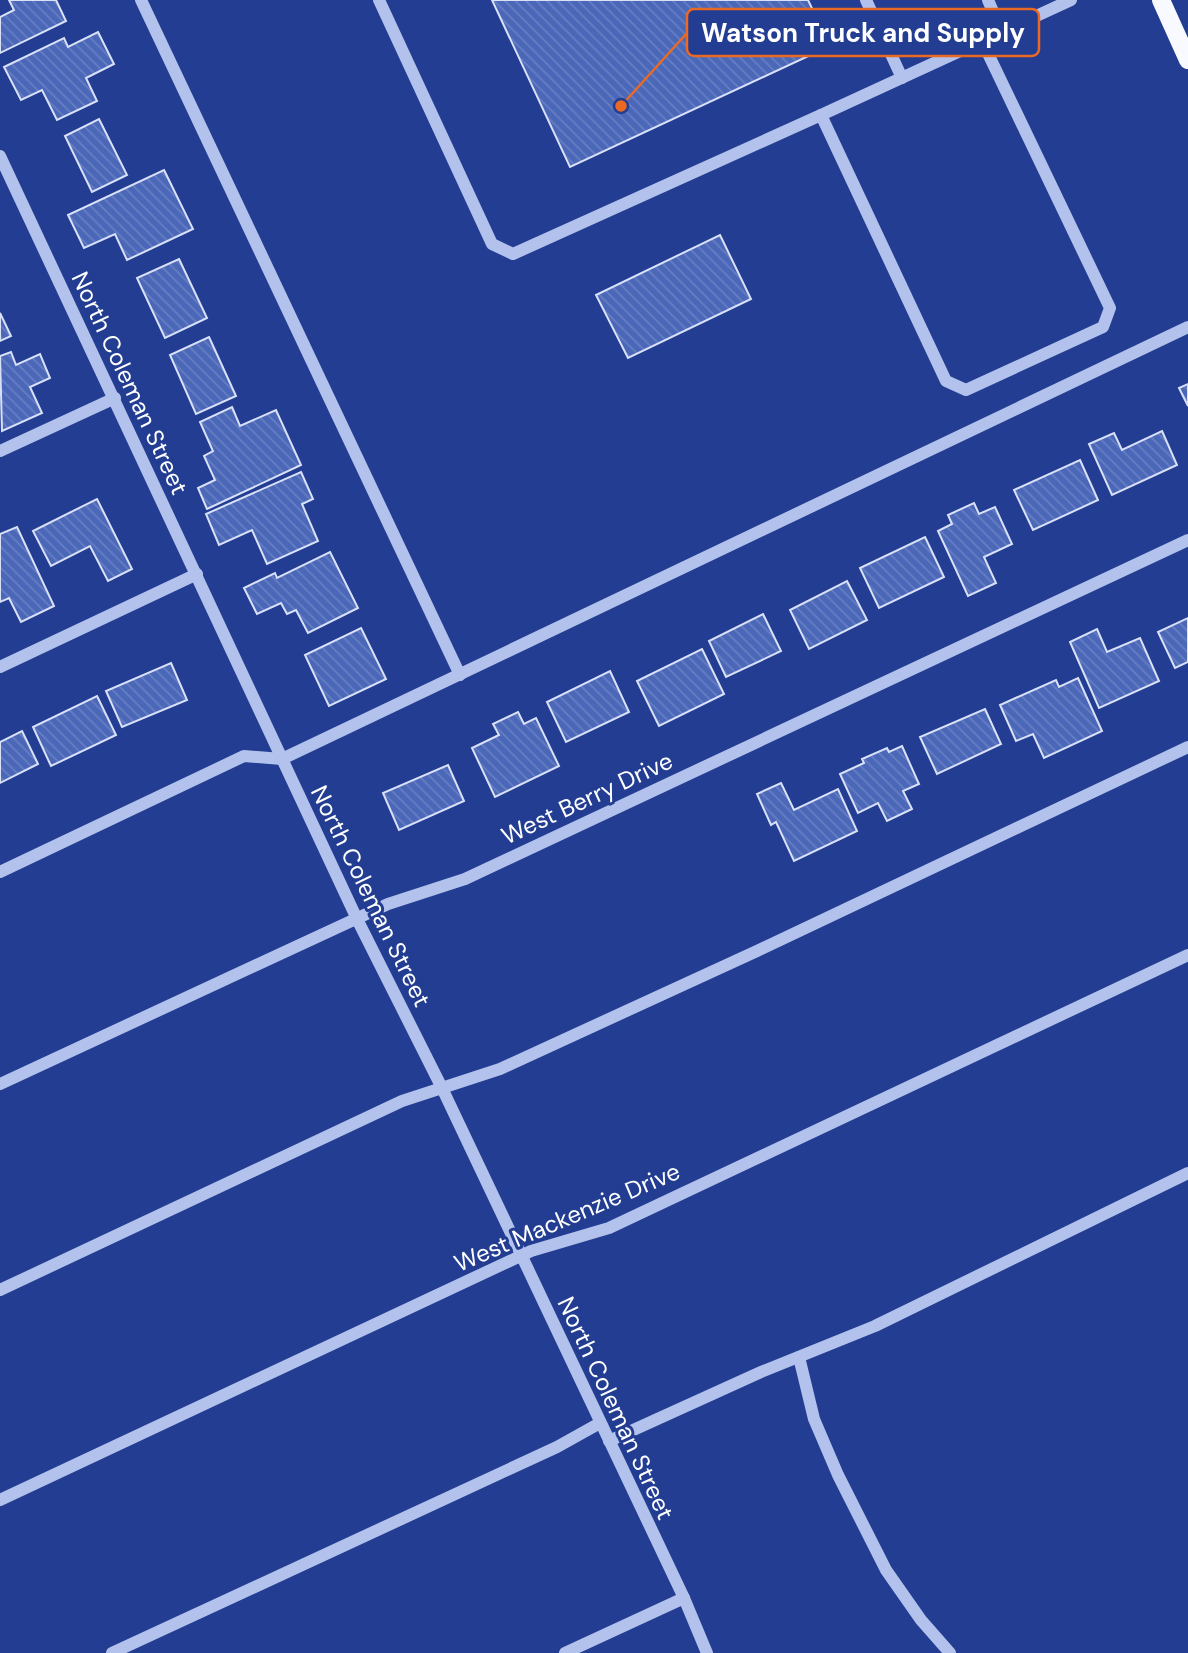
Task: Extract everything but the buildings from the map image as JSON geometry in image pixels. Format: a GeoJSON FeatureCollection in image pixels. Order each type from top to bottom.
{"type":"FeatureCollection","features":[{"type":"Feature","properties":{"kind":"main road"},"geometry":{"type":"LineString","coordinates":[[1161,0],[1188,60]]}},
{"type":"Feature","properties":{"kind":"street"},"geometry":{"type":"LineString","coordinates":[[141,0],[460,675]]}},
{"type":"Feature","properties":{"kind":"street"},"geometry":{"type":"LineString","coordinates":[[379,0],[492,244],[513,254],[821,116],[1070,0]]}},
{"type":"Feature","properties":{"kind":"street"},"geometry":{"type":"LineString","coordinates":[[866,0],[902,78]]}},
{"type":"Feature","properties":{"kind":"street"},"geometry":{"type":"LineString","coordinates":[[988,0],[1002,32]]}},
{"type":"Feature","properties":{"kind":"street"},"geometry":{"type":"LineString","coordinates":[[821,116],[946,381],[966,390],[1104,327],[1110,308],[982,41]]}},
{"type":"Feature","properties":{"kind":"street","name":"North Coleman Street"},"geometry":{"type":"LineString","coordinates":[[0,156],[357,919],[442,1088],[684,1598],[707,1653]]}},
{"type":"Feature","properties":{"kind":"street"},"geometry":{"type":"LineString","coordinates":[[0,872],[244,756],[282,759],[1188,327]]}},
{"type":"Feature","properties":{"kind":"street"},"geometry":{"type":"LineString","coordinates":[[0,451],[115,398]]}},
{"type":"Feature","properties":{"kind":"street","name":"West Berry Drive"},"geometry":{"type":"LineString","coordinates":[[0,1084],[388,904],[465,879],[1188,540]]}},
{"type":"Feature","properties":{"kind":"street"},"geometry":{"type":"LineString","coordinates":[[0,667],[197,574]]}},
{"type":"Feature","properties":{"kind":"street"},"geometry":{"type":"LineString","coordinates":[[0,1290],[402,1101],[500,1069],[1188,747]]}},
{"type":"Feature","properties":{"kind":"street","name":"West Mackenzie Drive"},"geometry":{"type":"LineString","coordinates":[[0,1500],[521,1256],[609,1228],[1188,954]]}},
{"type":"Feature","properties":{"kind":"street"},"geometry":{"type":"LineString","coordinates":[[609,1441],[875,1326],[1188,1173]]}},
{"type":"Feature","properties":{"kind":"street"},"geometry":{"type":"LineString","coordinates":[[799,1357],[814,1419],[838,1475],[886,1570],[921,1620],[950,1653]]}},
{"type":"Feature","properties":{"kind":"street"},"geometry":{"type":"LineString","coordinates":[[112,1653],[557,1447],[600,1423]]}},
{"type":"Feature","properties":{"kind":"street"},"geometry":{"type":"LineString","coordinates":[[565,1653],[684,1598]]}},
{"type":"Feature","properties":{"kind":"place","name":"Watson Truck and Supply"},"geometry":{"type":"Point","coordinates":[621,106]}}]}
